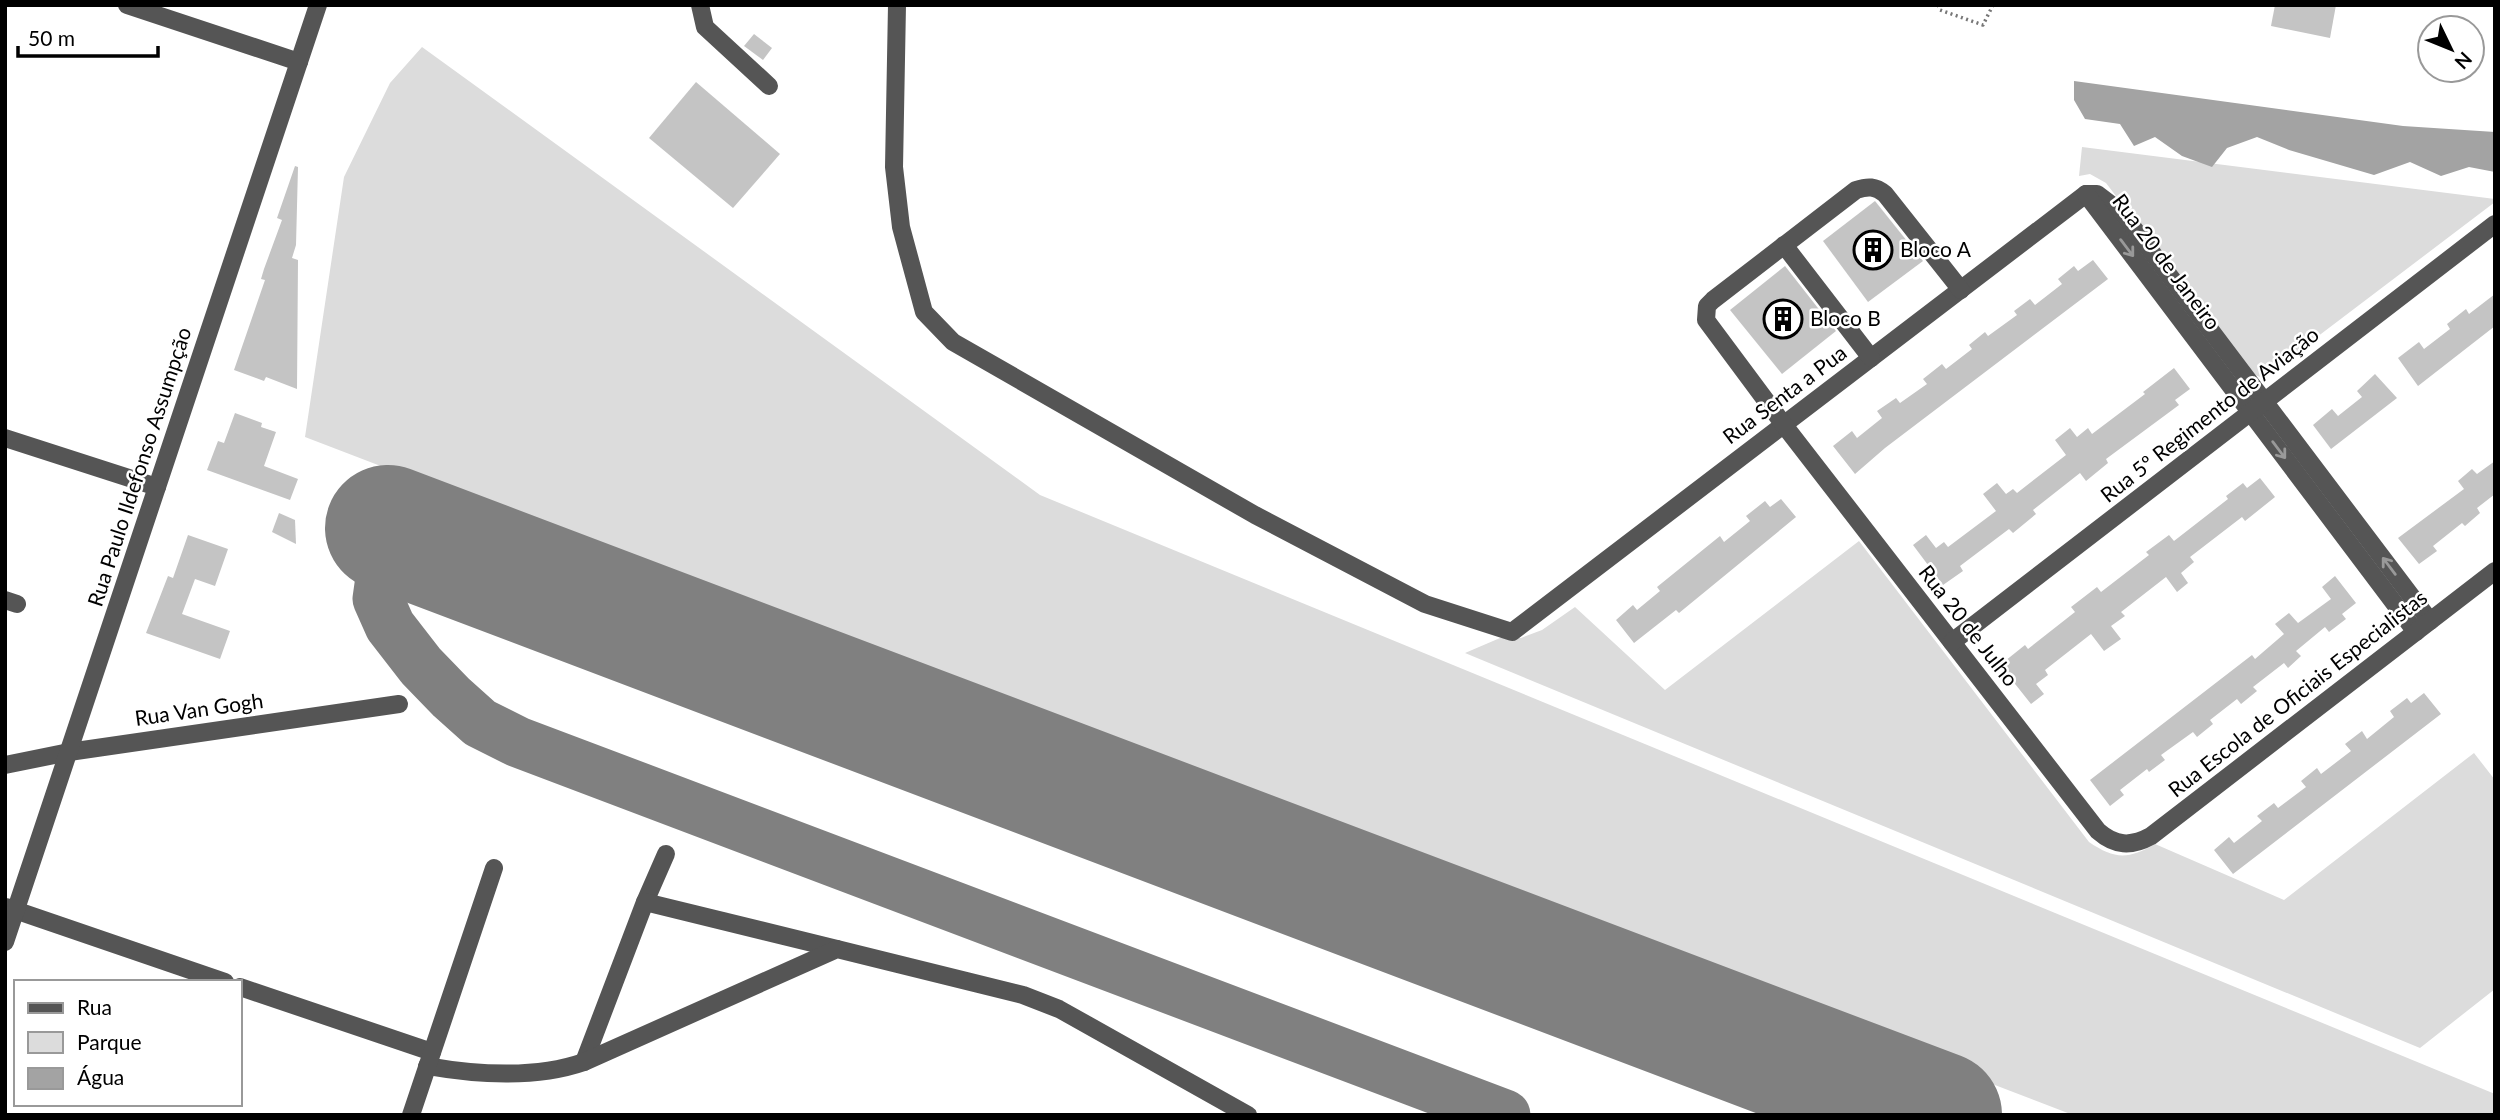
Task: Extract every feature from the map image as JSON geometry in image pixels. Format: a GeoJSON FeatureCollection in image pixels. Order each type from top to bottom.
{"type":"FeatureCollection","features":[{"type":"Feature","properties":{"kind":"street"},"geometry":{"type":"LineString","coordinates":[[127,5],[299,62]]}},
{"type":"Feature","properties":{"kind":"street","name":"Rua Paulo Ildefonso Assumpção"},"geometry":{"type":"LineString","coordinates":[[5,942],[10,909],[69,752],[318,5]]}},
{"type":"Feature","properties":{"kind":"street"},"geometry":{"type":"LineString","coordinates":[[700,5],[705,27],[769,86]]}},
{"type":"Feature","properties":{"kind":"street","name":"Rua Senta a Pua"},"geometry":{"type":"LineString","coordinates":[[897,5],[894,167],[901,227],[924,312],[953,342],[1255,515],[1425,604],[1512,632],[2086,194]]}},
{"type":"Feature","properties":{"kind":"street"},"geometry":{"type":"LineString","coordinates":[[1871,358],[1784,245],[1857,190],[1866,186],[1877,187],[1961,290]]}},
{"type":"Feature","properties":{"kind":"street","name":"Rua 20 de Janeiro"},"geometry":{"type":"LineString","coordinates":[[2086,194],[2258,407],[2423,626]]}},
{"type":"Feature","properties":{"kind":"street","name":"Rua 5º Regimento de Aviação"},"geometry":{"type":"LineString","coordinates":[[1952,642],[2495,224]]}},
{"type":"Feature","properties":{"kind":"street","name":"Rua 20 de Julho"},"geometry":{"type":"LineString","coordinates":[[1784,245],[1713,300],[1705,312],[1706,320],[2098,831],[2107,839],[2125,844]]}},
{"type":"Feature","properties":{"kind":"street"},"geometry":{"type":"LineString","coordinates":[[5,438],[157,487]]}},
{"type":"Feature","properties":{"kind":"street","name":"Rua Escola de Oficiais Especialistas"},"geometry":{"type":"LineString","coordinates":[[2125,844],[2135,844],[2151,836],[2495,571]]}},
{"type":"Feature","properties":{"kind":"street","name":"Rua Van Gogh"},"geometry":{"type":"LineString","coordinates":[[5,765],[69,752],[399,705]]}},
{"type":"Feature","properties":{"kind":"street"},"geometry":{"type":"LineString","coordinates":[[584,1062],[666,854]]}},
{"type":"Feature","properties":{"kind":"street"},"geometry":{"type":"LineString","coordinates":[[411,1115],[494,868]]}},
{"type":"Feature","properties":{"kind":"street"},"geometry":{"type":"LineString","coordinates":[[645,902],[1023,995],[1059,1009],[1248,1115]]}},
{"type":"Feature","properties":{"kind":"street"},"geometry":{"type":"LineString","coordinates":[[10,909],[219,980]]}},
{"type":"Feature","properties":{"kind":"street"},"geometry":{"type":"LineString","coordinates":[[242,988],[464,1072],[546,1072],[584,1062],[837,949]]}},
{"type":"Feature","properties":{"kind":"path"},"geometry":{"type":"LineString","coordinates":[[1938,5],[1940,10],[1983,25],[1993,5]]}},
{"type":"Feature","properties":{"kind":"green space"},"geometry":{"type":"Polygon","coordinates":[[[422,47],[1040,495],[2495,1094],[2495,1115],[2073,1115],[305,437],[344,177],[390,83],[422,47]]]}},
{"type":"Feature","properties":{"kind":"green space"},"geometry":{"type":"Polygon","coordinates":[[[2082,147],[2495,199],[2495,202],[2263,378],[2252,374],[2106,183],[2090,174],[2079,176],[2082,147]]]}},
{"type":"Feature","properties":{"kind":"green space"},"geometry":{"type":"Polygon","coordinates":[[[1859,541],[2089,842],[2106,852],[2129,855],[2155,844],[2284,900],[2474,753],[2495,780],[2495,989],[2420,1048],[1465,653],[1500,638],[1521,638],[1542,630],[1575,607],[1665,690],[1859,541]]]}},
{"type":"Feature","properties":{"kind":"water"},"geometry":{"type":"Polygon","coordinates":[[[2074,81],[2403,126],[2495,132],[2495,172],[2469,167],[2441,176],[2410,162],[2374,175],[2289,150],[2257,137],[2227,148],[2212,167],[2182,156],[2155,137],[2134,146],[2120,124],[2085,119],[2074,100],[2074,81]]]}},
{"type":"Feature","properties":{"kind":"building"},"geometry":{"type":"Polygon","coordinates":[[[2275,5],[2336,5],[2330,38],[2271,26],[2275,5]]]}},
{"type":"Feature","properties":{"kind":"building"},"geometry":{"type":"Polygon","coordinates":[[[754,34],[772,48],[763,60],[744,46],[754,34]]]}},
{"type":"Feature","properties":{"kind":"building"},"geometry":{"type":"Polygon","coordinates":[[[696,82],[780,154],[733,208],[649,138],[696,82]]]}},
{"type":"Feature","properties":{"kind":"building"},"geometry":{"type":"Polygon","coordinates":[[[295,166],[298,167],[296,245],[292,258],[298,260],[297,389],[266,377],[264,381],[234,370],[265,280],[261,279],[282,220],[277,218],[295,166]]]}},
{"type":"Feature","properties":{"kind":"building","name":"Bloco A"},"geometry":{"type":"Polygon","coordinates":[[[1875,201],[1923,261],[1868,302],[1823,241],[1875,201]]]}},
{"type":"Feature","properties":{"kind":"building"},"geometry":{"type":"Polygon","coordinates":[[[2093,260],[2108,279],[1885,448],[1855,474],[1833,446],[1852,431],[1857,438],[1882,418],[1877,411],[1896,398],[1900,403],[1927,384],[1923,379],[1942,364],[1946,369],[1972,349],[1969,345],[1985,332],[1988,336],[2017,315],[2014,311],[2030,299],[2035,305],[2062,284],[2058,279],[2074,266],[2078,271],[2093,260]]]}},
{"type":"Feature","properties":{"kind":"building","name":"Bloco B"},"geometry":{"type":"Polygon","coordinates":[[[1785,266],[1836,331],[1782,374],[1730,310],[1785,266]]]}},
{"type":"Feature","properties":{"kind":"building"},"geometry":{"type":"Polygon","coordinates":[[[2495,294],[2495,326],[2418,386],[2398,358],[2419,342],[2424,349],[2450,329],[2447,324],[2466,309],[2469,314],[2495,294]]]}},
{"type":"Feature","properties":{"kind":"building"},"geometry":{"type":"Polygon","coordinates":[[[2174,368],[2190,389],[2175,400],[2179,405],[2106,459],[2108,463],[2086,481],[2080,473],[2033,510],[2036,514],[2013,533],[2009,529],[1960,566],[1963,571],[1943,585],[1913,545],[1926,535],[1936,548],[1944,542],[1948,547],[1996,511],[1983,494],[1997,483],[2006,494],[2013,489],[2017,493],[2066,455],[2055,440],[2070,428],[2077,437],[2088,428],[2092,434],[2174,368]]]}},
{"type":"Feature","properties":{"kind":"building"},"geometry":{"type":"Polygon","coordinates":[[[2375,374],[2397,398],[2331,449],[2313,425],[2332,409],[2338,416],[2362,397],[2357,391],[2375,374]]]}},
{"type":"Feature","properties":{"kind":"building"},"geometry":{"type":"Polygon","coordinates":[[[235,413],[262,423],[261,427],[276,432],[264,466],[298,479],[290,500],[207,470],[218,441],[224,443],[235,413]]]}},
{"type":"Feature","properties":{"kind":"building"},"geometry":{"type":"Polygon","coordinates":[[[2495,461],[2495,494],[2477,508],[2480,513],[2465,526],[2462,523],[2433,546],[2437,551],[2419,564],[2398,538],[2464,489],[2458,481],[2472,469],[2477,474],[2495,461]]]}},
{"type":"Feature","properties":{"kind":"building"},"geometry":{"type":"Polygon","coordinates":[[[2260,478],[2275,497],[2245,521],[2242,517],[2190,557],[2194,562],[2181,573],[2188,583],[2177,592],[2166,577],[2121,612],[2125,616],[2111,626],[2121,639],[2104,651],[2091,634],[2045,670],[2048,675],[2036,684],[2044,694],[2031,704],[2000,665],[2025,645],[2028,649],[2075,612],[2071,607],[2097,587],[2101,592],[2149,555],[2146,552],[2169,535],[2174,541],[2228,499],[2226,496],[2243,483],[2247,488],[2260,478]]]}},
{"type":"Feature","properties":{"kind":"building"},"geometry":{"type":"Polygon","coordinates":[[[1781,499],[1796,517],[1679,613],[1676,610],[1634,643],[1616,620],[1633,605],[1637,610],[1660,591],[1657,587],[1720,536],[1724,542],[1750,521],[1746,516],[1765,501],[1770,507],[1781,499]]]}},
{"type":"Feature","properties":{"kind":"building"},"geometry":{"type":"Polygon","coordinates":[[[279,513],[295,520],[296,544],[272,532],[279,513]]]}},
{"type":"Feature","properties":{"kind":"building"},"geometry":{"type":"Polygon","coordinates":[[[188,535],[228,549],[215,586],[195,579],[182,614],[230,631],[220,659],[146,633],[168,576],[173,578],[188,535]]]}},
{"type":"Feature","properties":{"kind":"building"},"geometry":{"type":"Polygon","coordinates":[[[2335,576],[2356,603],[2342,614],[2346,619],[2329,632],[2325,627],[2296,651],[2301,656],[2288,668],[2284,663],[2253,687],[2257,691],[2241,704],[2237,699],[2210,720],[2213,724],[2197,737],[2193,732],[2161,755],[2165,760],[2149,772],[2147,769],[2120,790],[2124,795],[2110,806],[2090,780],[2252,655],[2255,659],[2284,634],[2275,624],[2289,613],[2298,623],[2331,599],[2322,587],[2335,576]]]}},
{"type":"Feature","properties":{"kind":"building"},"geometry":{"type":"Polygon","coordinates":[[[2424,693],[2441,714],[2233,874],[2214,850],[2229,837],[2234,843],[2262,821],[2257,816],[2274,803],[2278,808],[2306,787],[2301,781],[2317,768],[2321,774],[2351,751],[2345,744],[2362,731],[2367,739],[2394,717],[2390,711],[2407,698],[2411,703],[2424,693]]]}},
{"type":"Feature","properties":{"kind":"taxiway"},"geometry":{"type":"LineString","coordinates":[[388,528],[378,599],[390,626],[421,666],[480,723],[518,742],[1505,1115]]}},
{"type":"Feature","properties":{"kind":"runway"},"geometry":{"type":"LineString","coordinates":[[388,528],[1939,1115]]}},
{"type":"Feature","properties":{"kind":"place","name":"Bloco A"},"geometry":{"type":"Point","coordinates":[1873,250]}},
{"type":"Feature","properties":{"kind":"place","name":"Bloco B"},"geometry":{"type":"Point","coordinates":[1783,319]}}]}
